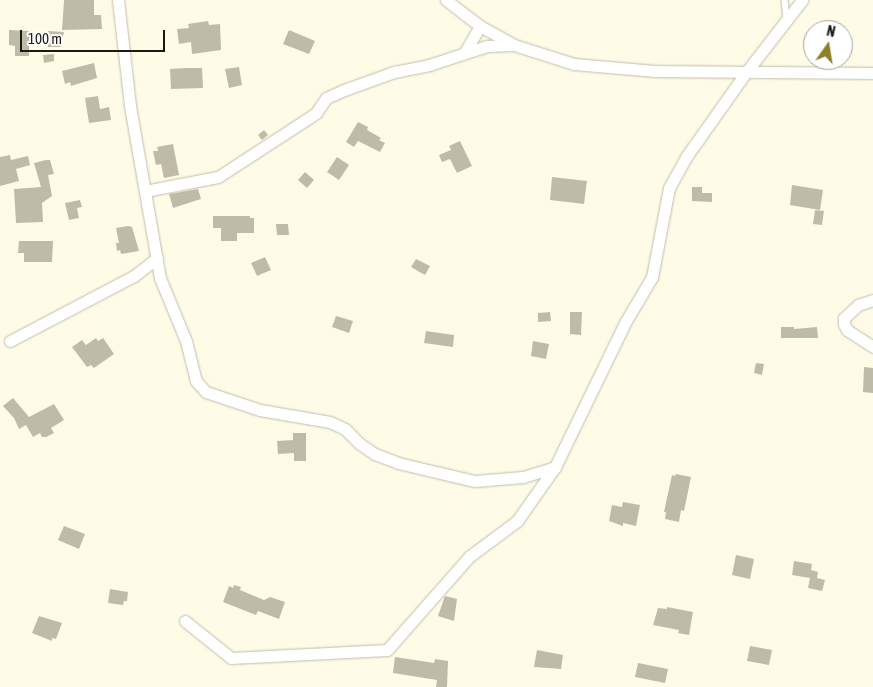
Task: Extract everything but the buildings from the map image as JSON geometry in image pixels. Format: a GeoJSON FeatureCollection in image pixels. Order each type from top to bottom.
{"type":"FeatureCollection","features":[{"type":"Feature","properties":{"kind":"street"},"geometry":{"type":"LineString","coordinates":[[118,0],[130,106],[160,278],[186,341],[196,381],[206,392],[260,410],[330,422],[345,429],[360,444],[374,454],[398,463],[475,481],[523,477],[556,467]]}},
{"type":"Feature","properties":{"kind":"street"},"geometry":{"type":"LineString","coordinates":[[446,0],[480,26],[514,45],[574,64],[655,71],[873,72]]}},
{"type":"Feature","properties":{"kind":"street"},"geometry":{"type":"LineString","coordinates":[[185,621],[231,658],[387,650],[470,556],[517,521],[556,467],[626,321],[652,277],[670,188],[686,158],[747,71],[802,0]]}},
{"type":"Feature","properties":{"kind":"street"},"geometry":{"type":"LineString","coordinates":[[465,52],[480,26]]}},
{"type":"Feature","properties":{"kind":"street"},"geometry":{"type":"LineString","coordinates":[[144,191],[218,177],[316,113],[326,98],[394,72],[429,65],[487,46],[514,45]]}},
{"type":"Feature","properties":{"kind":"street"},"geometry":{"type":"LineString","coordinates":[[10,341],[134,276],[157,258]]}},
{"type":"Feature","properties":{"kind":"street"},"geometry":{"type":"LineString","coordinates":[[873,300],[858,304],[844,318],[847,330],[873,347]]}},
{"type":"Feature","properties":{"kind":"lane"},"geometry":{"type":"LineString","coordinates":[[785,0],[787,18]]}}]}
